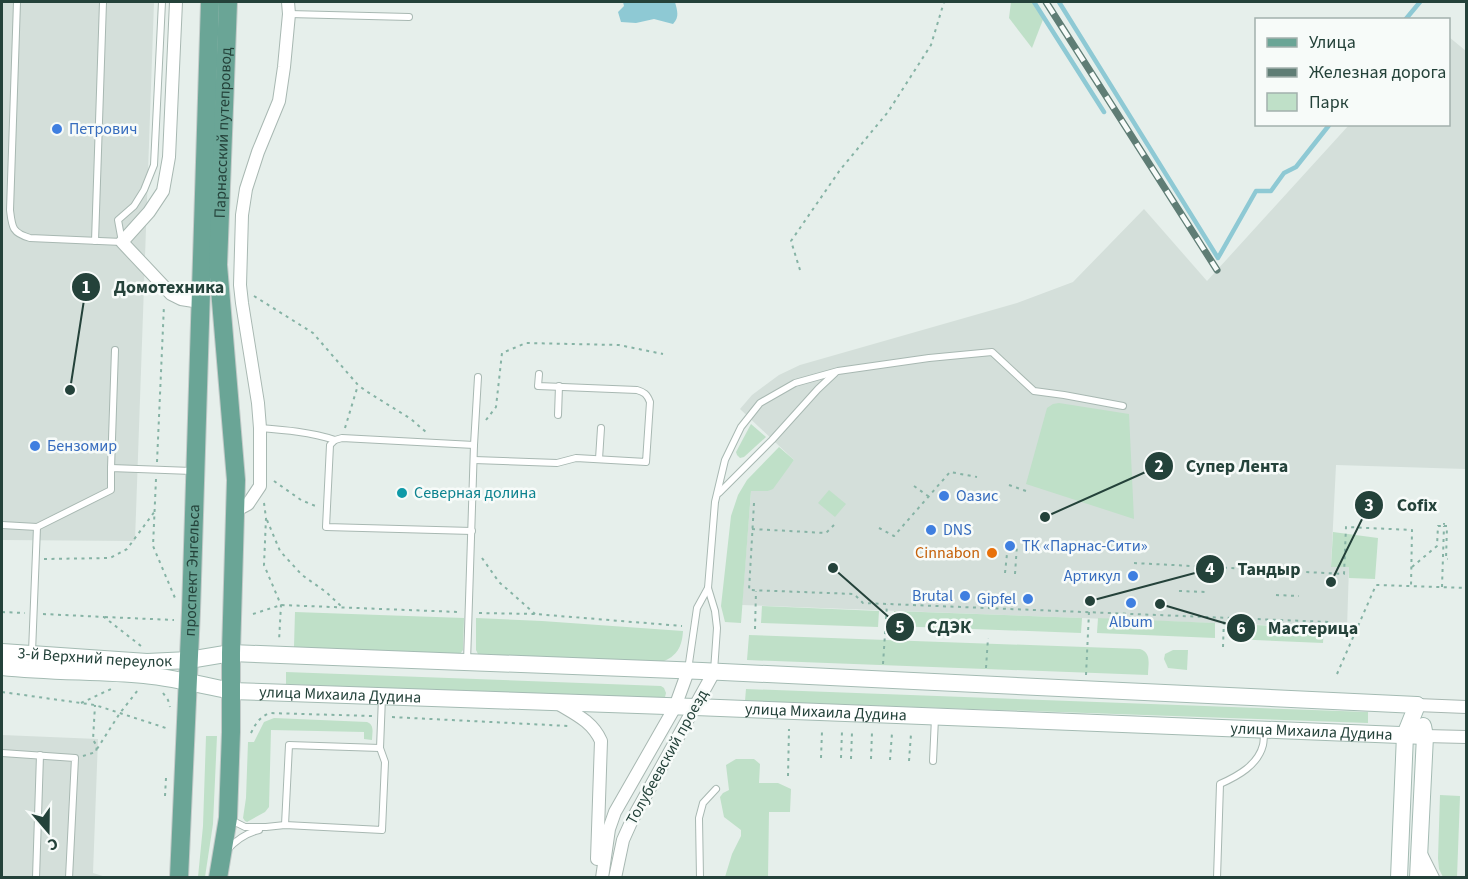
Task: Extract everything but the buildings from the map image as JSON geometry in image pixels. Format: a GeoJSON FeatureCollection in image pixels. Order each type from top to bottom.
{"type":"FeatureCollection","features":[{"type":"Feature","properties":{"kind":"main road","name":"Парнасский путепровод"},"geometry":{"type":"LineString","coordinates":[[210,2],[210,265]]}},
{"type":"Feature","properties":{"kind":"main road","name":"Парнасский путепровод"},"geometry":{"type":"LineString","coordinates":[[210,265],[228,2]]}},
{"type":"Feature","properties":{"kind":"main road","name":"проспект Энгельса"},"geometry":{"type":"LineString","coordinates":[[179,878],[201,302],[210,265]]}},
{"type":"Feature","properties":{"kind":"main road"},"geometry":{"type":"LineString","coordinates":[[210,265],[236,480],[228,818],[218,878]]}},
{"type":"Feature","properties":{"kind":"street"},"geometry":{"type":"LineString","coordinates":[[176,2],[169,157],[163,191],[149,212],[122,242],[171,294],[181,299],[201,302]]}},
{"type":"Feature","properties":{"kind":"street"},"geometry":{"type":"LineString","coordinates":[[235,511],[248,504],[260,486],[258,403],[240,285],[242,215],[258,152],[279,101],[289,8]]}},
{"type":"Feature","properties":{"kind":"street","name":"3-й Верхний переулок"},"geometry":{"type":"LineString","coordinates":[[2,652],[147,662],[189,660]]}},
{"type":"Feature","properties":{"kind":"street","name":"улица Михаила Дудина"},"geometry":{"type":"LineString","coordinates":[[189,660],[231,653],[714,672],[1467,707]]}},
{"type":"Feature","properties":{"kind":"street","name":"3-й Верхний переулок"},"geometry":{"type":"LineString","coordinates":[[2,667],[38,671],[145,675],[187,681]]}},
{"type":"Feature","properties":{"kind":"street","name":"Толубеевский проезд"},"geometry":{"type":"LineString","coordinates":[[600,878],[609,829],[615,812],[675,707],[688,671]]}},
{"type":"Feature","properties":{"kind":"street","name":"Толубеевский проезд"},"geometry":{"type":"LineString","coordinates":[[615,878],[623,840],[632,820],[714,672]]}},
{"type":"Feature","properties":{"kind":"street","name":"улица Михаила Дудина"},"geometry":{"type":"LineString","coordinates":[[187,681],[231,691],[1467,737]]}},
{"type":"Feature","properties":{"kind":"street","name":"Толубеевский проезд"},"geometry":{"type":"LineString","coordinates":[[556,703],[591,725],[597,731],[601,741],[600,878]]}},
{"type":"Feature","properties":{"kind":"street"},"geometry":{"type":"LineString","coordinates":[[1399,878],[1405,735],[1417,705]]}},
{"type":"Feature","properties":{"kind":"street"},"geometry":{"type":"LineString","coordinates":[[1417,705],[1425,736],[1418,878]]}},
{"type":"Feature","properties":{"kind":"street"},"geometry":{"type":"LineString","coordinates":[[1419,850],[1433,878]]}},
{"type":"Feature","properties":{"kind":"lane"},"geometry":{"type":"LineString","coordinates":[[17,2],[10,210],[12,225],[20,235],[30,238],[122,242],[118,220],[134,206],[144,190],[154,165],[162,2]]}},
{"type":"Feature","properties":{"kind":"lane"},"geometry":{"type":"LineString","coordinates":[[95,241],[104,2]]}},
{"type":"Feature","properties":{"kind":"lane"},"geometry":{"type":"LineString","coordinates":[[289,8],[409,17]]}},
{"type":"Feature","properties":{"kind":"lane"},"geometry":{"type":"LineString","coordinates":[[2,525],[37,527],[111,489],[115,350]]}},
{"type":"Feature","properties":{"kind":"lane"},"geometry":{"type":"LineString","coordinates":[[714,672],[717,628],[708,588],[715,502],[725,460],[741,427],[760,403],[795,383],[838,371],[992,352],[1034,391],[1064,394],[1123,406]]}},
{"type":"Feature","properties":{"kind":"lane"},"geometry":{"type":"LineString","coordinates":[[718,494],[838,371]]}},
{"type":"Feature","properties":{"kind":"lane"},"geometry":{"type":"LineString","coordinates":[[474,460],[557,463],[576,458],[646,462],[650,402],[644,392],[538,386],[539,374]]}},
{"type":"Feature","properties":{"kind":"lane"},"geometry":{"type":"LineString","coordinates":[[467,662],[478,376]]}},
{"type":"Feature","properties":{"kind":"lane"},"geometry":{"type":"LineString","coordinates":[[558,415],[559,386]]}},
{"type":"Feature","properties":{"kind":"lane"},"geometry":{"type":"LineString","coordinates":[[260,428],[291,430],[335,440]]}},
{"type":"Feature","properties":{"kind":"lane"},"geometry":{"type":"LineString","coordinates":[[599,459],[601,428]]}},
{"type":"Feature","properties":{"kind":"lane"},"geometry":{"type":"LineString","coordinates":[[472,531],[326,527],[326,511],[330,445],[335,440],[342,438],[474,445]]}},
{"type":"Feature","properties":{"kind":"lane"},"geometry":{"type":"LineString","coordinates":[[111,468],[196,471]]}},
{"type":"Feature","properties":{"kind":"lane"},"geometry":{"type":"LineString","coordinates":[[32,654],[37,527]]}},
{"type":"Feature","properties":{"kind":"lane"},"geometry":{"type":"LineString","coordinates":[[688,671],[697,608],[708,588]]}},
{"type":"Feature","properties":{"kind":"lane"},"geometry":{"type":"LineString","coordinates":[[228,818],[244,827],[285,825],[382,830],[385,762],[380,748],[382,697]]}},
{"type":"Feature","properties":{"kind":"lane"},"geometry":{"type":"LineString","coordinates":[[933,761],[935,717]]}},
{"type":"Feature","properties":{"kind":"lane"},"geometry":{"type":"LineString","coordinates":[[1217,878],[1220,784],[1244,772],[1254,762],[1263,746],[1264,729]]}},
{"type":"Feature","properties":{"kind":"lane"},"geometry":{"type":"LineString","coordinates":[[285,825],[289,745],[380,748]]}},
{"type":"Feature","properties":{"kind":"lane"},"geometry":{"type":"LineString","coordinates":[[2,753],[75,758],[69,878]]}},
{"type":"Feature","properties":{"kind":"lane"},"geometry":{"type":"LineString","coordinates":[[36,878],[40,755]]}},
{"type":"Feature","properties":{"kind":"lane"},"geometry":{"type":"LineString","coordinates":[[700,878],[699,818],[703,803],[716,789]]}},
{"type":"Feature","properties":{"kind":"lane"},"geometry":{"type":"LineString","coordinates":[[223,855],[234,842],[266,827]]}},
{"type":"Feature","properties":{"kind":"path"},"geometry":{"type":"LineString","coordinates":[[800,270],[791,242],[840,170],[888,112],[931,45],[944,2]]}},
{"type":"Feature","properties":{"kind":"path"},"geometry":{"type":"LineString","coordinates":[[240,285],[314,333],[358,385],[411,419],[441,444]]}},
{"type":"Feature","properties":{"kind":"path"},"geometry":{"type":"LineString","coordinates":[[171,294],[164,306],[153,546],[175,598]]}},
{"type":"Feature","properties":{"kind":"path"},"geometry":{"type":"LineString","coordinates":[[475,434],[496,407],[502,353],[526,343],[619,345],[663,354]]}},
{"type":"Feature","properties":{"kind":"path"},"geometry":{"type":"LineString","coordinates":[[342,438],[358,385]]}},
{"type":"Feature","properties":{"kind":"path"},"geometry":{"type":"LineString","coordinates":[[260,472],[302,500],[326,511]]}},
{"type":"Feature","properties":{"kind":"path"},"geometry":{"type":"LineString","coordinates":[[879,528],[894,536],[950,472],[977,477]]}},
{"type":"Feature","properties":{"kind":"path"},"geometry":{"type":"LineString","coordinates":[[1009,485],[1026,491]]}},
{"type":"Feature","properties":{"kind":"path"},"geometry":{"type":"LineString","coordinates":[[260,486],[266,518],[280,550],[302,575],[342,607]]}},
{"type":"Feature","properties":{"kind":"path"},"geometry":{"type":"LineString","coordinates":[[914,486],[928,496]]}},
{"type":"Feature","properties":{"kind":"path"},"geometry":{"type":"LineString","coordinates":[[754,503],[749,590],[854,594],[863,603],[1329,622],[1354,633]]}},
{"type":"Feature","properties":{"kind":"path"},"geometry":{"type":"LineString","coordinates":[[36,559],[110,558],[127,549],[155,511]]}},
{"type":"Feature","properties":{"kind":"path"},"geometry":{"type":"LineString","coordinates":[[266,518],[264,565],[280,605],[279,642]]}},
{"type":"Feature","properties":{"kind":"path"},"geometry":{"type":"LineString","coordinates":[[1444,524],[1447,526],[1446,559],[1448,559]]}},
{"type":"Feature","properties":{"kind":"path"},"geometry":{"type":"LineString","coordinates":[[1412,567],[1437,546],[1438,525],[1444,524]]}},
{"type":"Feature","properties":{"kind":"path"},"geometry":{"type":"LineString","coordinates":[[1442,587],[1444,524]]}},
{"type":"Feature","properties":{"kind":"path"},"geometry":{"type":"LineString","coordinates":[[752,530],[826,533],[834,525]]}},
{"type":"Feature","properties":{"kind":"path"},"geometry":{"type":"LineString","coordinates":[[1134,563],[1344,573],[1346,527],[1413,530],[1411,587]]}},
{"type":"Feature","properties":{"kind":"path"},"geometry":{"type":"LineString","coordinates":[[471,543],[499,582],[535,614]]}},
{"type":"Feature","properties":{"kind":"path"},"geometry":{"type":"LineString","coordinates":[[1005,573],[1008,544]]}},
{"type":"Feature","properties":{"kind":"path"},"geometry":{"type":"LineString","coordinates":[[1015,574],[1017,545]]}},
{"type":"Feature","properties":{"kind":"path"},"geometry":{"type":"LineString","coordinates":[[1337,674],[1376,585],[1467,588]]}},
{"type":"Feature","properties":{"kind":"path"},"geometry":{"type":"LineString","coordinates":[[755,629],[756,591]]}},
{"type":"Feature","properties":{"kind":"path"},"geometry":{"type":"LineString","coordinates":[[1179,591],[1206,592]]}},
{"type":"Feature","properties":{"kind":"path"},"geometry":{"type":"LineString","coordinates":[[1276,595],[1299,596]]}},
{"type":"Feature","properties":{"kind":"path"},"geometry":{"type":"LineString","coordinates":[[883,667],[887,604]]}},
{"type":"Feature","properties":{"kind":"path"},"geometry":{"type":"LineString","coordinates":[[2,612],[174,620]]}},
{"type":"Feature","properties":{"kind":"path"},"geometry":{"type":"LineString","coordinates":[[1086,675],[1089,612]]}},
{"type":"Feature","properties":{"kind":"path"},"geometry":{"type":"LineString","coordinates":[[104,617],[148,652]]}},
{"type":"Feature","properties":{"kind":"path"},"geometry":{"type":"LineString","coordinates":[[1223,646],[1224,618]]}},
{"type":"Feature","properties":{"kind":"path"},"geometry":{"type":"LineString","coordinates":[[986,671],[988,638]]}},
{"type":"Feature","properties":{"kind":"path"},"geometry":{"type":"LineString","coordinates":[[75,758],[96,752],[120,713],[141,687]]}},
{"type":"Feature","properties":{"kind":"path"},"geometry":{"type":"LineString","coordinates":[[81,703],[112,689]]}},
{"type":"Feature","properties":{"kind":"path"},"geometry":{"type":"LineString","coordinates":[[2,692],[95,705],[174,730]]}},
{"type":"Feature","properties":{"kind":"path"},"geometry":{"type":"LineString","coordinates":[[163,693],[170,708]]}},
{"type":"Feature","properties":{"kind":"path"},"geometry":{"type":"LineString","coordinates":[[95,705],[93,740],[97,749]]}},
{"type":"Feature","properties":{"kind":"path"},"geometry":{"type":"LineString","coordinates":[[251,733],[257,721],[269,713],[381,716],[569,726]]}},
{"type":"Feature","properties":{"kind":"path"},"geometry":{"type":"LineString","coordinates":[[788,776],[789,729]]}},
{"type":"Feature","properties":{"kind":"path"},"geometry":{"type":"LineString","coordinates":[[821,758],[822,730]]}},
{"type":"Feature","properties":{"kind":"path"},"geometry":{"type":"LineString","coordinates":[[841,758],[843,731]]}},
{"type":"Feature","properties":{"kind":"path"},"geometry":{"type":"LineString","coordinates":[[851,759],[852,732]]}},
{"type":"Feature","properties":{"kind":"path"},"geometry":{"type":"LineString","coordinates":[[871,759],[872,732]]}},
{"type":"Feature","properties":{"kind":"path"},"geometry":{"type":"LineString","coordinates":[[891,760],[892,733]]}},
{"type":"Feature","properties":{"kind":"path"},"geometry":{"type":"LineString","coordinates":[[909,760],[911,734]]}},
{"type":"Feature","properties":{"kind":"path"},"geometry":{"type":"LineString","coordinates":[[891,754],[896,754]]}},
{"type":"Feature","properties":{"kind":"path"},"geometry":{"type":"LineString","coordinates":[[165,796],[166,775]]}},
{"type":"Feature","properties":{"kind":"shaded area"},"geometry":{"type":"Polygon","coordinates":[[[2,2],[154,2],[135,541],[2,540],[2,2]]]}},
{"type":"Feature","properties":{"kind":"shaded area"},"geometry":{"type":"Polygon","coordinates":[[[1450,38],[1466,51],[1466,469],[1336,465],[1331,566],[1349,567],[1347,628],[742,605],[751,491],[768,491],[794,460],[740,409],[752,395],[779,375],[800,365],[1017,303],[1073,282],[1144,209],[1207,281],[1348,126],[1450,126],[1450,38]]]}},
{"type":"Feature","properties":{"kind":"shaded area"},"geometry":{"type":"Polygon","coordinates":[[[2,735],[98,739],[93,873],[106,877],[2,878],[2,735]]]}},
{"type":"Feature","properties":{"kind":"green space"},"geometry":{"type":"Polygon","coordinates":[[[1011,2],[1034,2],[1044,17],[1032,48],[1009,18],[1011,2]]]}},
{"type":"Feature","properties":{"kind":"green space"},"geometry":{"type":"Polygon","coordinates":[[[1059,403],[1129,414],[1134,519],[1026,484],[1047,408],[1059,403]]]}},
{"type":"Feature","properties":{"kind":"green space"},"geometry":{"type":"Polygon","coordinates":[[[751,424],[766,437],[740,458],[736,452],[751,424]]]}},
{"type":"Feature","properties":{"kind":"green space"},"geometry":{"type":"Polygon","coordinates":[[[779,447],[794,460],[773,489],[751,491],[741,623],[725,622],[721,606],[731,516],[738,495],[747,480],[779,447]]]}},
{"type":"Feature","properties":{"kind":"green space"},"geometry":{"type":"Polygon","coordinates":[[[829,490],[846,504],[835,517],[818,503],[829,490]]]}},
{"type":"Feature","properties":{"kind":"green space"},"geometry":{"type":"Polygon","coordinates":[[[1333,532],[1378,538],[1375,579],[1349,578],[1349,567],[1331,567],[1333,532]]]}},
{"type":"Feature","properties":{"kind":"green space"},"geometry":{"type":"Polygon","coordinates":[[[762,606],[879,611],[878,627],[761,623],[762,606]]]}},
{"type":"Feature","properties":{"kind":"green space"},"geometry":{"type":"Polygon","coordinates":[[[894,611],[1082,618],[1081,633],[894,626],[894,611]]]}},
{"type":"Feature","properties":{"kind":"green space"},"geometry":{"type":"Polygon","coordinates":[[[295,612],[464,618],[463,650],[460,654],[294,647],[295,612]]]}},
{"type":"Feature","properties":{"kind":"green space"},"geometry":{"type":"Polygon","coordinates":[[[476,618],[683,631],[678,650],[662,662],[478,654],[476,618]]]}},
{"type":"Feature","properties":{"kind":"green space"},"geometry":{"type":"Polygon","coordinates":[[[1098,618],[1215,623],[1215,638],[1097,633],[1098,618]]]}},
{"type":"Feature","properties":{"kind":"green space"},"geometry":{"type":"Polygon","coordinates":[[[1233,624],[1324,628],[1323,643],[1232,639],[1233,624]]]}},
{"type":"Feature","properties":{"kind":"green space"},"geometry":{"type":"Polygon","coordinates":[[[749,635],[1140,649],[1148,656],[1148,675],[747,660],[749,635]]]}},
{"type":"Feature","properties":{"kind":"green space"},"geometry":{"type":"Polygon","coordinates":[[[1173,650],[1188,650],[1187,670],[1168,668],[1164,659],[1165,654],[1173,650]]]}},
{"type":"Feature","properties":{"kind":"green space"},"geometry":{"type":"Polygon","coordinates":[[[286,672],[661,686],[666,693],[665,697],[659,699],[286,684],[286,672]]]}},
{"type":"Feature","properties":{"kind":"green space"},"geometry":{"type":"Polygon","coordinates":[[[746,689],[1368,712],[1368,723],[745,701],[746,689]]]}},
{"type":"Feature","properties":{"kind":"green space"},"geometry":{"type":"Polygon","coordinates":[[[274,718],[367,722],[372,727],[372,740],[364,739],[364,732],[271,730],[269,807],[265,812],[247,822],[243,818],[248,742],[254,742],[264,722],[274,718]]]}},
{"type":"Feature","properties":{"kind":"green space"},"geometry":{"type":"Polygon","coordinates":[[[206,736],[217,736],[213,824],[205,877],[198,877],[203,826],[206,736]]]}},
{"type":"Feature","properties":{"kind":"green space"},"geometry":{"type":"Polygon","coordinates":[[[736,759],[754,759],[760,764],[759,783],[778,783],[791,789],[790,812],[769,812],[768,877],[725,877],[732,854],[741,836],[741,830],[724,817],[720,797],[729,790],[726,765],[736,759]]]}},
{"type":"Feature","properties":{"kind":"green space"},"geometry":{"type":"Polygon","coordinates":[[[1440,795],[1460,796],[1457,877],[1443,877],[1439,869],[1440,795]]]}},
{"type":"Feature","properties":{"kind":"water"},"geometry":{"type":"Polygon","coordinates":[[[623,2],[675,2],[677,19],[673,24],[654,19],[636,23],[621,22],[618,12],[624,6],[623,2]]]}},
{"type":"Feature","properties":{"kind":"waterway"},"geometry":{"type":"LineString","coordinates":[[1034,2],[1104,112]]}},
{"type":"Feature","properties":{"kind":"waterway"},"geometry":{"type":"LineString","coordinates":[[1059,2],[1218,258],[1256,191],[1271,191],[1284,173],[1296,167],[1328,126]]}},
{"type":"Feature","properties":{"kind":"waterway"},"geometry":{"type":"LineString","coordinates":[[1407,18],[1420,2]]}},
{"type":"Feature","properties":{"kind":"railway"},"geometry":{"type":"LineString","coordinates":[[1046,2],[1217,270]]}},
{"type":"Feature","properties":{"kind":"place","name":"Петрович"},"geometry":{"type":"Point","coordinates":[57,129]}},
{"type":"Feature","properties":{"kind":"place","name":"Домотехника"},"geometry":{"type":"Point","coordinates":[70,390]}},
{"type":"Feature","properties":{"kind":"place","name":"Бензомир"},"geometry":{"type":"Point","coordinates":[35,446]}},
{"type":"Feature","properties":{"kind":"place","name":"Северная долина"},"geometry":{"type":"Point","coordinates":[402,493]}},
{"type":"Feature","properties":{"kind":"place","name":"Оазис"},"geometry":{"type":"Point","coordinates":[944,496]}},
{"type":"Feature","properties":{"kind":"place","name":"Супер Лента"},"geometry":{"type":"Point","coordinates":[1045,517]}},
{"type":"Feature","properties":{"kind":"place","name":"DNS"},"geometry":{"type":"Point","coordinates":[931,530]}},
{"type":"Feature","properties":{"kind":"place","name":"ТК «Парнас-Сити»"},"geometry":{"type":"Point","coordinates":[1010,546]}},
{"type":"Feature","properties":{"kind":"place","name":"Cinnabon"},"geometry":{"type":"Point","coordinates":[992,553]}},
{"type":"Feature","properties":{"kind":"place","name":"СДЭК"},"geometry":{"type":"Point","coordinates":[833,568]}},
{"type":"Feature","properties":{"kind":"place","name":"Артикул"},"geometry":{"type":"Point","coordinates":[1133,576]}},
{"type":"Feature","properties":{"kind":"place","name":"Cofix"},"geometry":{"type":"Point","coordinates":[1331,582]}},
{"type":"Feature","properties":{"kind":"place","name":"Brutal"},"geometry":{"type":"Point","coordinates":[965,596]}},
{"type":"Feature","properties":{"kind":"place","name":"Gipfel"},"geometry":{"type":"Point","coordinates":[1028,599]}},
{"type":"Feature","properties":{"kind":"place","name":"Тандыр"},"geometry":{"type":"Point","coordinates":[1090,601]}},
{"type":"Feature","properties":{"kind":"place","name":"Album"},"geometry":{"type":"Point","coordinates":[1131,603]}},
{"type":"Feature","properties":{"kind":"place","name":"Мастерица"},"geometry":{"type":"Point","coordinates":[1160,604]}}]}
